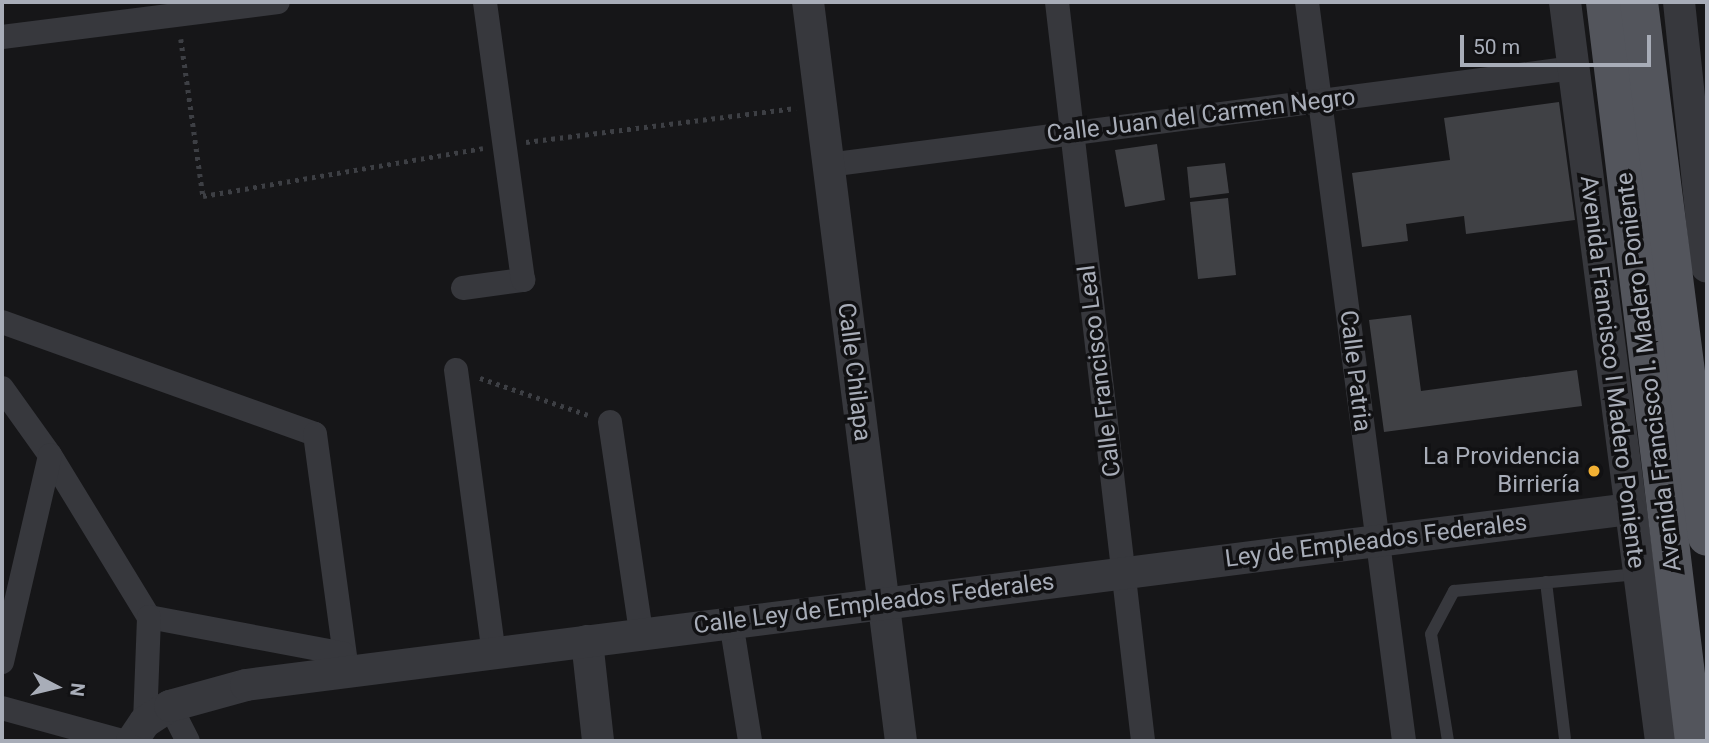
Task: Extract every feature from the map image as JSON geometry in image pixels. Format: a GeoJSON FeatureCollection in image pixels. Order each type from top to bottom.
{"type":"FeatureCollection","features":[{"type":"Feature","properties":{"kind":"main road","name":"Avenida Francisco I. Madero Poniente"},"geometry":{"type":"LineString","coordinates":[[1605,2],[1694,741]]}},
{"type":"Feature","properties":{"kind":"main road","name":"Avenida Francisco I. Madero Poniente"},"geometry":{"type":"LineString","coordinates":[[1639,2],[1707,537]]}},
{"type":"Feature","properties":{"kind":"street"},"geometry":{"type":"LineString","coordinates":[[2,37],[168,11],[278,2]]}},
{"type":"Feature","properties":{"kind":"street"},"geometry":{"type":"LineString","coordinates":[[463,288],[523,280],[485,2]]}},
{"type":"Feature","properties":{"kind":"street","name":"Calle Chilapa"},"geometry":{"type":"LineString","coordinates":[[808,2],[901,741]]}},
{"type":"Feature","properties":{"kind":"street","name":"Calle Francisco Leal"},"geometry":{"type":"LineString","coordinates":[[1057,2],[1143,741]]}},
{"type":"Feature","properties":{"kind":"street","name":"Calle Patria"},"geometry":{"type":"LineString","coordinates":[[1307,2],[1404,741]]}},
{"type":"Feature","properties":{"kind":"street","name":"Avenida Francisco I Madero Poniente"},"geometry":{"type":"LineString","coordinates":[[1565,2],[1661,741]]}},
{"type":"Feature","properties":{"kind":"street"},"geometry":{"type":"LineString","coordinates":[[1679,2],[1707,267]]}},
{"type":"Feature","properties":{"kind":"street","name":"Calle Juan del Carmen Negro"},"geometry":{"type":"LineString","coordinates":[[828,165],[1573,68]]}},
{"type":"Feature","properties":{"kind":"street"},"geometry":{"type":"LineString","coordinates":[[2,322],[315,434],[346,662],[149,617]]}},
{"type":"Feature","properties":{"kind":"street"},"geometry":{"type":"LineString","coordinates":[[456,370],[494,654]]}},
{"type":"Feature","properties":{"kind":"street"},"geometry":{"type":"LineString","coordinates":[[2,388],[50,456],[149,617],[142,728]]}},
{"type":"Feature","properties":{"kind":"street"},"geometry":{"type":"LineString","coordinates":[[610,422],[633,634]]}},
{"type":"Feature","properties":{"kind":"street"},"geometry":{"type":"LineString","coordinates":[[2,662],[50,456]]}},
{"type":"Feature","properties":{"kind":"street","name":"Ley de Empleados Federales"},"geometry":{"type":"LineString","coordinates":[[1124,573],[1629,509]]}},
{"type":"Feature","properties":{"kind":"street","name":"Calle Ley de Empleados Federales"},"geometry":{"type":"LineString","coordinates":[[142,728],[246,685],[346,662],[494,654],[633,634],[1124,573]]}},
{"type":"Feature","properties":{"kind":"street"},"geometry":{"type":"LineString","coordinates":[[730,622],[750,741]]}},
{"type":"Feature","properties":{"kind":"street"},"geometry":{"type":"LineString","coordinates":[[587,641],[598,741]]}},
{"type":"Feature","properties":{"kind":"street"},"geometry":{"type":"LineString","coordinates":[[2,708],[142,728],[188,741]]}},
{"type":"Feature","properties":{"kind":"lane"},"geometry":{"type":"LineString","coordinates":[[1448,741],[1431,634],[1454,591],[1638,574]]}},
{"type":"Feature","properties":{"kind":"lane"},"geometry":{"type":"LineString","coordinates":[[1546,582],[1565,738]]}},
{"type":"Feature","properties":{"kind":"path"},"geometry":{"type":"LineString","coordinates":[[168,11],[203,196]]}},
{"type":"Feature","properties":{"kind":"path"},"geometry":{"type":"LineString","coordinates":[[456,370],[610,422]]}},
{"type":"Feature","properties":{"kind":"building"},"geometry":{"type":"Polygon","coordinates":[[[1559,102],[1575,220],[1466,234],[1464,216],[1406,224],[1408,241],[1362,247],[1352,173],[1450,160],[1444,118],[1559,102]]]}},
{"type":"Feature","properties":{"kind":"building"},"geometry":{"type":"Polygon","coordinates":[[[1157,144],[1165,200],[1125,207],[1115,150],[1157,144]]]}},
{"type":"Feature","properties":{"kind":"building"},"geometry":{"type":"Polygon","coordinates":[[[1225,163],[1229,193],[1190,198],[1187,167],[1225,163]]]}},
{"type":"Feature","properties":{"kind":"building"},"geometry":{"type":"Polygon","coordinates":[[[1228,198],[1236,275],[1198,279],[1190,202],[1228,198]]]}},
{"type":"Feature","properties":{"kind":"building"},"geometry":{"type":"Polygon","coordinates":[[[1411,315],[1421,391],[1577,370],[1582,406],[1384,432],[1369,320],[1411,315]]]}},
{"type":"Feature","properties":{"kind":"place","name":"La Providencia Birriería"},"geometry":{"type":"Point","coordinates":[1594,471]}}]}
